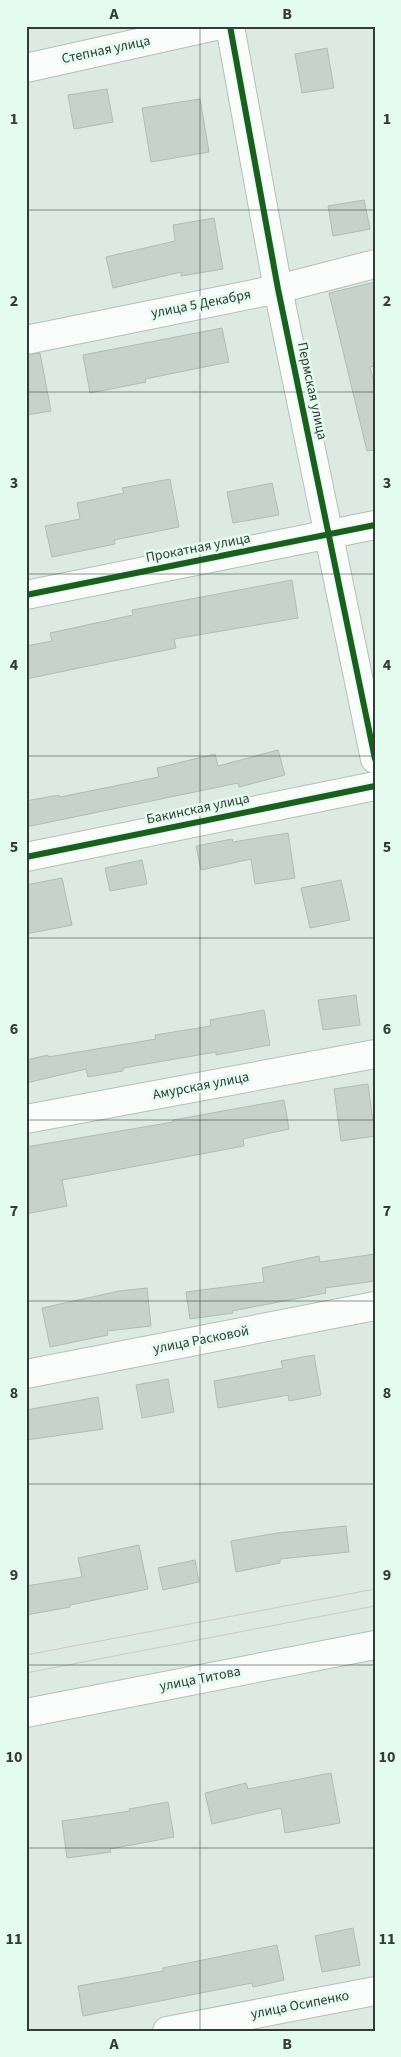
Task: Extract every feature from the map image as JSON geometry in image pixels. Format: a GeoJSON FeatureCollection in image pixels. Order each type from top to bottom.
{"type":"FeatureCollection","features":[{"type":"Feature","properties":{"kind":"street","name":"Степная улица"},"geometry":{"type":"LineString","coordinates":[[26,68],[215,26]]}},
{"type":"Feature","properties":{"kind":"street","name":"Пермская улица"},"geometry":{"type":"LineString","coordinates":[[230,26],[278,289],[375,759]]}},
{"type":"Feature","properties":{"kind":"street","name":"улица 5 Декабря"},"geometry":{"type":"LineString","coordinates":[[26,340],[278,289],[375,264]]}},
{"type":"Feature","properties":{"kind":"street","name":"Прокатная улица"},"geometry":{"type":"LineString","coordinates":[[26,595],[375,525]]}},
{"type":"Feature","properties":{"kind":"street","name":"Бакинская улица"},"geometry":{"type":"LineString","coordinates":[[26,857],[375,786]]}},
{"type":"Feature","properties":{"kind":"street","name":"Амурская улица"},"geometry":{"type":"LineString","coordinates":[[26,1119],[375,1054]]}},
{"type":"Feature","properties":{"kind":"street","name":"улица Расковой"},"geometry":{"type":"LineString","coordinates":[[26,1374],[375,1306]]}},
{"type":"Feature","properties":{"kind":"street","name":"улица Титова"},"geometry":{"type":"LineString","coordinates":[[26,1713],[375,1645]]}},
{"type":"Feature","properties":{"kind":"street","name":"улица Осипенко"},"geometry":{"type":"LineString","coordinates":[[167,2031],[375,1991]]}},
{"type":"Feature","properties":{"kind":"building"},"geometry":{"type":"Polygon","coordinates":[[[327,48],[334,88],[302,93],[295,54],[327,48]]]}},
{"type":"Feature","properties":{"kind":"building"},"geometry":{"type":"Polygon","coordinates":[[[107,89],[113,122],[74,129],[68,95],[107,89]]]}},
{"type":"Feature","properties":{"kind":"building"},"geometry":{"type":"Polygon","coordinates":[[[200,99],[209,152],[151,162],[142,108],[200,99]]]}},
{"type":"Feature","properties":{"kind":"building"},"geometry":{"type":"Polygon","coordinates":[[[364,200],[370,229],[333,236],[328,206],[364,200]]]}},
{"type":"Feature","properties":{"kind":"building"},"geometry":{"type":"Polygon","coordinates":[[[214,218],[223,269],[181,276],[181,272],[113,288],[106,257],[175,241],[173,225],[214,218]]]}},
{"type":"Feature","properties":{"kind":"building"},"geometry":{"type":"Polygon","coordinates":[[[375,282],[375,366],[370,367],[375,386],[375,450],[367,451],[329,293],[375,282]]]}},
{"type":"Feature","properties":{"kind":"building"},"geometry":{"type":"Polygon","coordinates":[[[222,328],[229,362],[145,379],[146,382],[90,393],[83,355],[222,328]]]}},
{"type":"Feature","properties":{"kind":"building"},"geometry":{"type":"Polygon","coordinates":[[[40,353],[51,411],[26,415],[26,355],[40,353]]]}},
{"type":"Feature","properties":{"kind":"building"},"geometry":{"type":"Polygon","coordinates":[[[170,479],[179,527],[114,540],[115,544],[52,557],[45,526],[80,519],[77,503],[124,493],[122,488],[170,479]]]}},
{"type":"Feature","properties":{"kind":"building"},"geometry":{"type":"Polygon","coordinates":[[[272,483],[279,515],[233,523],[227,492],[272,483]]]}},
{"type":"Feature","properties":{"kind":"building"},"geometry":{"type":"Polygon","coordinates":[[[292,580],[298,618],[174,639],[176,648],[26,679],[26,646],[52,641],[50,633],[133,615],[132,610],[292,580]]]}},
{"type":"Feature","properties":{"kind":"building"},"geometry":{"type":"Polygon","coordinates":[[[278,750],[285,775],[239,787],[238,783],[26,827],[26,801],[59,795],[60,797],[159,777],[157,768],[215,754],[218,766],[278,750]]]}},
{"type":"Feature","properties":{"kind":"building"},"geometry":{"type":"Polygon","coordinates":[[[288,833],[295,878],[255,884],[251,859],[201,870],[196,846],[232,839],[233,842],[288,833]]]}},
{"type":"Feature","properties":{"kind":"building"},"geometry":{"type":"Polygon","coordinates":[[[142,860],[147,884],[110,891],[105,868],[142,860]]]}},
{"type":"Feature","properties":{"kind":"building"},"geometry":{"type":"Polygon","coordinates":[[[62,878],[72,925],[26,934],[26,885],[62,878]]]}},
{"type":"Feature","properties":{"kind":"building"},"geometry":{"type":"Polygon","coordinates":[[[341,880],[350,920],[310,928],[301,888],[341,880]]]}},
{"type":"Feature","properties":{"kind":"building"},"geometry":{"type":"Polygon","coordinates":[[[356,995],[360,1025],[323,1030],[318,1000],[356,995]]]}},
{"type":"Feature","properties":{"kind":"building"},"geometry":{"type":"Polygon","coordinates":[[[264,1010],[270,1045],[216,1055],[216,1052],[123,1068],[123,1071],[88,1077],[86,1069],[26,1083],[26,1060],[156,1039],[155,1035],[211,1026],[210,1020],[264,1010]]]}},
{"type":"Feature","properties":{"kind":"building"},"geometry":{"type":"Polygon","coordinates":[[[368,1084],[375,1136],[341,1141],[334,1089],[368,1084]]]}},
{"type":"Feature","properties":{"kind":"building"},"geometry":{"type":"Polygon","coordinates":[[[284,1100],[289,1129],[243,1139],[244,1146],[62,1180],[67,1206],[26,1214],[26,1147],[173,1122],[173,1120],[284,1100]]]}},
{"type":"Feature","properties":{"kind":"building"},"geometry":{"type":"Polygon","coordinates":[[[375,1254],[375,1281],[325,1288],[326,1293],[232,1311],[233,1313],[190,1319],[186,1292],[264,1282],[262,1268],[319,1256],[320,1262],[375,1254]]]}},
{"type":"Feature","properties":{"kind":"building"},"geometry":{"type":"Polygon","coordinates":[[[147,1288],[151,1326],[107,1331],[108,1335],[50,1347],[42,1308],[119,1291],[147,1288]]]}},
{"type":"Feature","properties":{"kind":"building"},"geometry":{"type":"Polygon","coordinates":[[[314,1355],[321,1395],[289,1401],[288,1395],[218,1408],[214,1381],[283,1368],[281,1361],[314,1355]]]}},
{"type":"Feature","properties":{"kind":"building"},"geometry":{"type":"Polygon","coordinates":[[[168,1379],[174,1412],[142,1418],[136,1385],[168,1379]]]}},
{"type":"Feature","properties":{"kind":"building"},"geometry":{"type":"Polygon","coordinates":[[[98,1397],[103,1429],[26,1440],[26,1410],[98,1397]]]}},
{"type":"Feature","properties":{"kind":"building"},"geometry":{"type":"Polygon","coordinates":[[[346,1526],[349,1552],[280,1559],[280,1563],[236,1572],[231,1541],[277,1533],[346,1526]]]}},
{"type":"Feature","properties":{"kind":"building"},"geometry":{"type":"Polygon","coordinates":[[[139,1545],[148,1589],[26,1615],[26,1586],[82,1577],[78,1558],[139,1545]]]}},
{"type":"Feature","properties":{"kind":"building"},"geometry":{"type":"Polygon","coordinates":[[[195,1560],[199,1582],[163,1590],[158,1568],[195,1560]]]}},
{"type":"Feature","properties":{"kind":"building"},"geometry":{"type":"Polygon","coordinates":[[[331,1773],[340,1823],[285,1833],[281,1808],[212,1824],[205,1793],[246,1783],[248,1789],[331,1773]]]}},
{"type":"Feature","properties":{"kind":"building"},"geometry":{"type":"Polygon","coordinates":[[[168,1802],[174,1837],[110,1849],[111,1852],[67,1858],[62,1821],[130,1811],[129,1809],[168,1802]]]}},
{"type":"Feature","properties":{"kind":"building"},"geometry":{"type":"Polygon","coordinates":[[[353,1928],[360,1965],[322,1972],[315,1936],[353,1928]]]}},
{"type":"Feature","properties":{"kind":"building"},"geometry":{"type":"Polygon","coordinates":[[[277,1945],[284,1980],[253,1987],[252,1983],[83,2016],[78,1986],[163,1971],[163,1968],[277,1945]]]}},
{"type":"Feature","properties":{"kind":"tram line"},"geometry":{"type":"LineString","coordinates":[[26,1655],[375,1589]]}},
{"type":"Feature","properties":{"kind":"tram line"},"geometry":{"type":"LineString","coordinates":[[26,1673],[375,1606]]}},
{"type":"Feature","properties":{"kind":"cycle path"},"geometry":{"type":"LineString","coordinates":[[230,26],[278,289],[375,759]]}},
{"type":"Feature","properties":{"kind":"cycle path"},"geometry":{"type":"LineString","coordinates":[[26,595],[375,525]]}},
{"type":"Feature","properties":{"kind":"cycle path"},"geometry":{"type":"LineString","coordinates":[[26,857],[375,786]]}}]}
